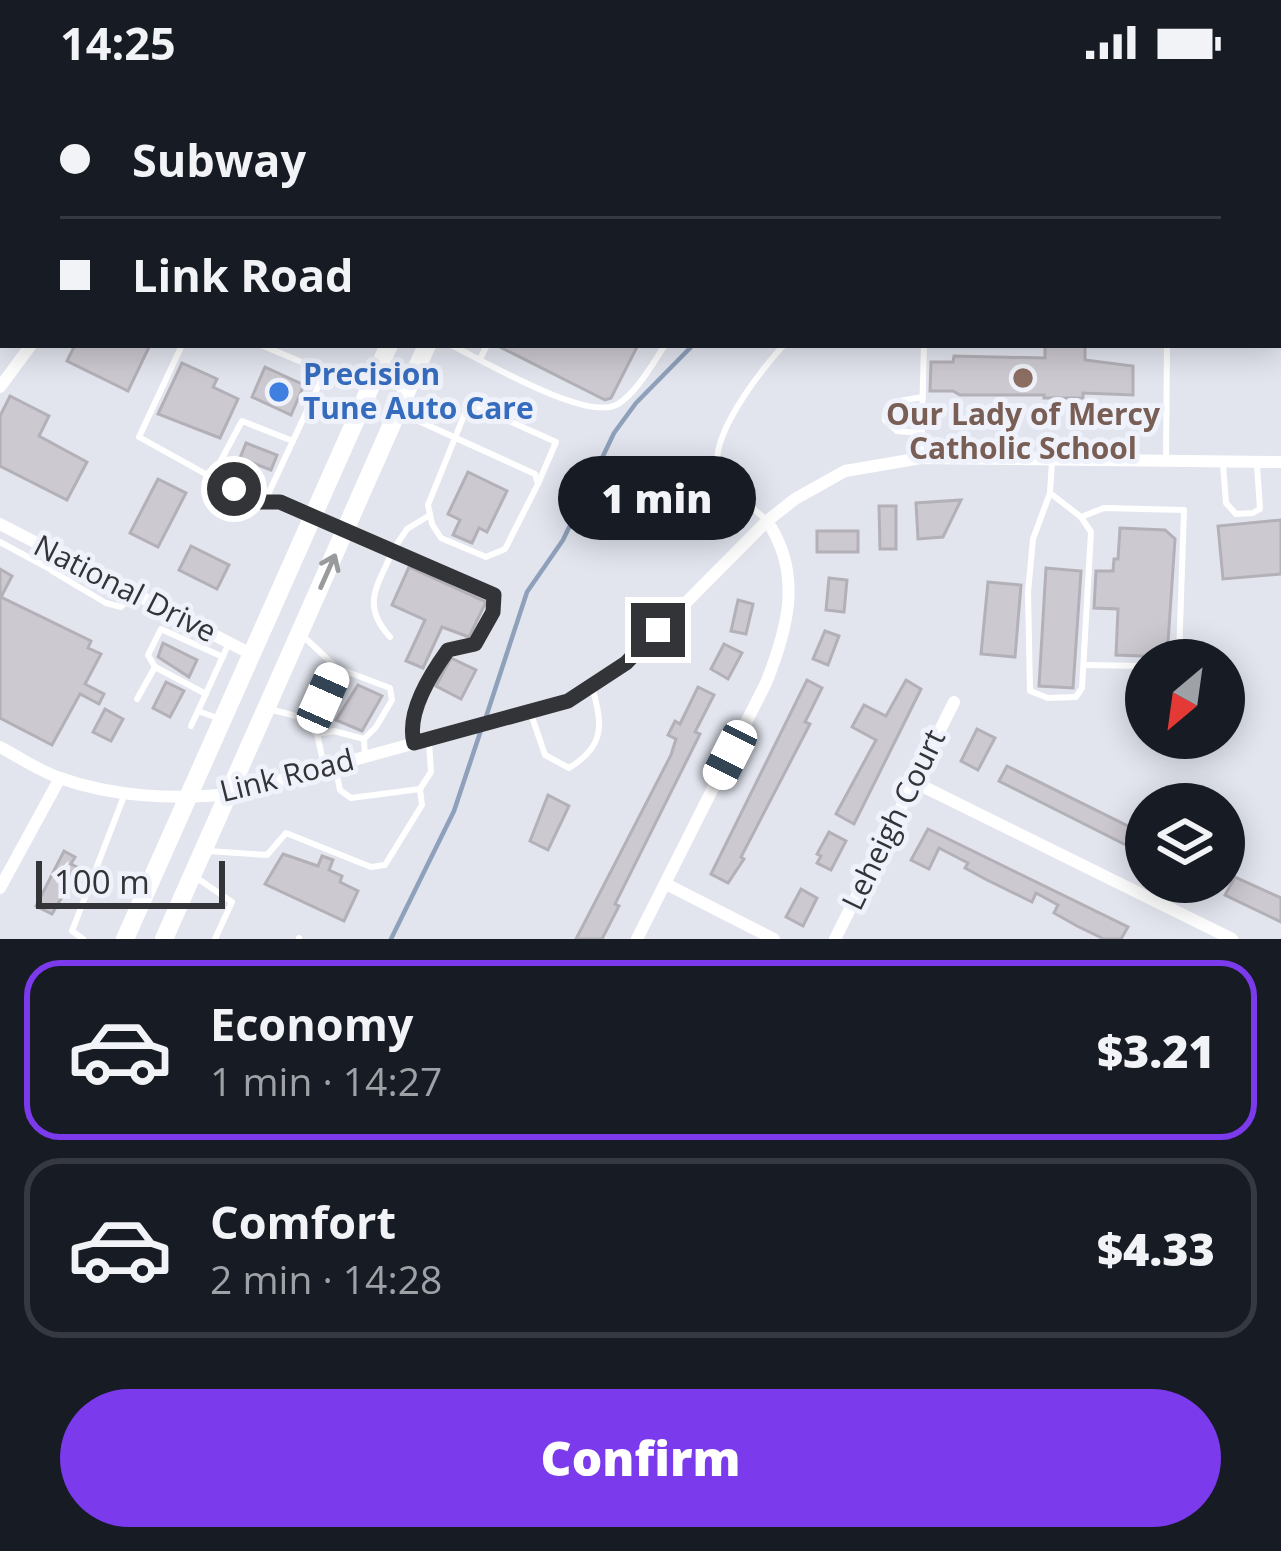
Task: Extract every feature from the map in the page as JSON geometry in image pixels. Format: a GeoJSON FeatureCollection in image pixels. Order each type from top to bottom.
{"type":"FeatureCollection","features":[{"type":"Feature","properties":{"kind":"main road"},"geometry":{"type":"LineString","coordinates":[[125,939],[388,348]]}},
{"type":"Feature","properties":{"kind":"main road"},"geometry":{"type":"LineString","coordinates":[[164,939],[427,348]]}},
{"type":"Feature","properties":{"kind":"main road"},"geometry":{"type":"LineString","coordinates":[[312,518],[346,531]]}},
{"type":"Feature","properties":{"kind":"street"},"geometry":{"type":"LineString","coordinates":[[0,387],[27,348]]}},
{"type":"Feature","properties":{"kind":"street","name":"Link Road"},"geometry":{"type":"LineString","coordinates":[[0,747],[60,778],[125,792],[190,798],[230,794],[568,701],[626,663],[767,521],[845,471],[921,458],[1281,462]]}},
{"type":"Feature","properties":{"kind":"street"},"geometry":{"type":"LineString","coordinates":[[637,939],[784,639],[789,567],[767,521]]}},
{"type":"Feature","properties":{"kind":"street","name":"National Drive"},"geometry":{"type":"LineString","coordinates":[[1,532],[56,553],[251,654]]}},
{"type":"Feature","properties":{"kind":"street","name":"Leheigh Court"},"geometry":{"type":"LineString","coordinates":[[836,939],[954,702]]}},
{"type":"Feature","properties":{"kind":"street"},"geometry":{"type":"LineString","coordinates":[[0,888],[60,778]]}},
{"type":"Feature","properties":{"kind":"street"},"geometry":{"type":"LineString","coordinates":[[912,781],[1232,939]]}},
{"type":"Feature","properties":{"kind":"street"},"geometry":{"type":"LineString","coordinates":[[666,884],[773,939]]}},
{"type":"Feature","properties":{"kind":"lane"},"geometry":{"type":"LineString","coordinates":[[181,348],[139,437],[264,503],[280,502],[312,518]]}},
{"type":"Feature","properties":{"kind":"lane"},"geometry":{"type":"LineString","coordinates":[[268,348],[369,391]]}},
{"type":"Feature","properties":{"kind":"lane"},"geometry":{"type":"LineString","coordinates":[[457,348],[552,394],[602,409],[617,406],[663,348]]}},
{"type":"Feature","properties":{"kind":"lane"},"geometry":{"type":"LineString","coordinates":[[480,359],[486,348]]}},
{"type":"Feature","properties":{"kind":"lane"},"geometry":{"type":"LineString","coordinates":[[767,521],[721,475],[716,462],[718,444],[762,368],[781,348]]}},
{"type":"Feature","properties":{"kind":"lane"},"geometry":{"type":"LineString","coordinates":[[921,458],[922,348]]}},
{"type":"Feature","properties":{"kind":"lane"},"geometry":{"type":"LineString","coordinates":[[1166,459],[1167,348]]}},
{"type":"Feature","properties":{"kind":"lane"},"geometry":{"type":"LineString","coordinates":[[264,503],[325,372]]}},
{"type":"Feature","properties":{"kind":"lane"},"geometry":{"type":"LineString","coordinates":[[922,397],[893,402],[885,420],[897,431],[922,432]]}},
{"type":"Feature","properties":{"kind":"lane"},"geometry":{"type":"LineString","coordinates":[[469,404],[556,442],[538,484],[505,549],[486,557],[441,538],[430,515],[428,506],[469,404]]}},
{"type":"Feature","properties":{"kind":"lane"},"geometry":{"type":"LineString","coordinates":[[398,412],[535,474],[538,484]]}},
{"type":"Feature","properties":{"kind":"lane"},"geometry":{"type":"LineString","coordinates":[[212,477],[242,421],[293,441]]}},
{"type":"Feature","properties":{"kind":"lane"},"geometry":{"type":"LineString","coordinates":[[1050,494],[1081,517],[1091,532],[1082,688],[1076,697],[1048,698],[1030,691],[1031,557],[1050,494],[1052,458]]}},
{"type":"Feature","properties":{"kind":"lane"},"geometry":{"type":"LineString","coordinates":[[1222,460],[1226,502],[1236,514],[1260,509],[1257,461]]}},
{"type":"Feature","properties":{"kind":"lane"},"geometry":{"type":"LineString","coordinates":[[1081,517],[1104,508],[1184,510],[1181,639]]}},
{"type":"Feature","properties":{"kind":"lane"},"geometry":{"type":"LineString","coordinates":[[390,637],[375,620],[371,603],[407,529],[430,515]]}},
{"type":"Feature","properties":{"kind":"lane"},"geometry":{"type":"LineString","coordinates":[[267,708],[300,717],[317,734],[340,790],[351,798],[419,788],[431,772],[411,718],[448,650],[475,644],[493,612],[494,595],[346,531]]}},
{"type":"Feature","properties":{"kind":"lane"},"geometry":{"type":"LineString","coordinates":[[1,532],[106,603],[121,607],[133,593]]}},
{"type":"Feature","properties":{"kind":"lane"},"geometry":{"type":"LineString","coordinates":[[50,569],[56,553]]}},
{"type":"Feature","properties":{"kind":"lane"},"geometry":{"type":"LineString","coordinates":[[170,612],[148,655],[155,668],[206,694]]}},
{"type":"Feature","properties":{"kind":"lane"},"geometry":{"type":"LineString","coordinates":[[161,629],[223,657]]}},
{"type":"Feature","properties":{"kind":"lane"},"geometry":{"type":"LineString","coordinates":[[300,634],[337,668],[390,688],[392,700],[364,739]]}},
{"type":"Feature","properties":{"kind":"lane"},"geometry":{"type":"LineString","coordinates":[[191,726],[229,643]]}},
{"type":"Feature","properties":{"kind":"lane"},"geometry":{"type":"LineString","coordinates":[[1084,665],[1125,666]]}},
{"type":"Feature","properties":{"kind":"lane"},"geometry":{"type":"LineString","coordinates":[[137,699],[155,668]]}},
{"type":"Feature","properties":{"kind":"lane"},"geometry":{"type":"LineString","coordinates":[[310,727],[337,668]]}},
{"type":"Feature","properties":{"kind":"lane"},"geometry":{"type":"LineString","coordinates":[[531,714],[544,755],[569,768],[596,745],[601,717],[592,687]]}},
{"type":"Feature","properties":{"kind":"lane"},"geometry":{"type":"LineString","coordinates":[[198,711],[223,720]]}},
{"type":"Feature","properties":{"kind":"lane"},"geometry":{"type":"LineString","coordinates":[[317,734],[334,731],[364,739]]}},
{"type":"Feature","properties":{"kind":"lane"},"geometry":{"type":"LineString","coordinates":[[364,739],[365,757]]}},
{"type":"Feature","properties":{"kind":"lane"},"geometry":{"type":"LineString","coordinates":[[204,850],[267,855],[286,833],[371,867],[385,865],[422,805],[419,788]]}},
{"type":"Feature","properties":{"kind":"lane"},"geometry":{"type":"LineString","coordinates":[[83,939],[72,931],[125,792]]}},
{"type":"Feature","properties":{"kind":"lane"},"geometry":{"type":"LineString","coordinates":[[193,875],[232,902],[215,939]]}},
{"type":"Feature","properties":{"kind":"building"},"geometry":{"type":"Polygon","coordinates":[[[74,348],[149,348],[128,391],[67,361],[74,348]]]}},
{"type":"Feature","properties":{"kind":"building"},"geometry":{"type":"Polygon","coordinates":[[[502,348],[636,348],[611,398],[605,400],[502,348]]]}},
{"type":"Feature","properties":{"kind":"building","name":"Our Lady of Mercy Catholic School"},"geometry":{"type":"Polygon","coordinates":[[[1045,348],[1085,348],[1085,360],[1133,366],[1133,395],[1083,393],[1083,398],[1044,398],[930,391],[931,362],[953,362],[954,356],[1045,358],[1045,348]]]}},
{"type":"Feature","properties":{"kind":"building"},"geometry":{"type":"Polygon","coordinates":[[[182,363],[217,379],[213,387],[238,399],[220,438],[158,414],[182,363]]]}},
{"type":"Feature","properties":{"kind":"building"},"geometry":{"type":"Polygon","coordinates":[[[265,367],[304,385],[291,415],[252,397],[265,367]]]}},
{"type":"Feature","properties":{"kind":"building"},"geometry":{"type":"Polygon","coordinates":[[[10,396],[49,416],[39,436],[87,462],[67,500],[0,466],[0,416],[10,396]]]}},
{"type":"Feature","properties":{"kind":"building"},"geometry":{"type":"Polygon","coordinates":[[[246,443],[277,455],[271,470],[240,458],[246,443]]]}},
{"type":"Feature","properties":{"kind":"building"},"geometry":{"type":"Polygon","coordinates":[[[468,472],[507,491],[487,532],[479,528],[472,543],[453,535],[460,520],[448,514],[468,472]]]}},
{"type":"Feature","properties":{"kind":"building"},"geometry":{"type":"Polygon","coordinates":[[[158,479],[186,493],[158,547],[130,533],[158,479]]]}},
{"type":"Feature","properties":{"kind":"building"},"geometry":{"type":"Polygon","coordinates":[[[961,500],[943,537],[918,539],[916,503],[961,500]]]}},
{"type":"Feature","properties":{"kind":"building"},"geometry":{"type":"Polygon","coordinates":[[[879,506],[896,506],[896,549],[880,549],[879,506]]]}},
{"type":"Feature","properties":{"kind":"building"},"geometry":{"type":"Polygon","coordinates":[[[1281,520],[1281,574],[1223,579],[1218,526],[1281,520]]]}},
{"type":"Feature","properties":{"kind":"building"},"geometry":{"type":"Polygon","coordinates":[[[1120,528],[1165,530],[1175,539],[1168,639],[1125,639],[1125,655],[1116,655],[1118,609],[1094,608],[1096,571],[1113,571],[1114,559],[1118,559],[1120,528]]]}},
{"type":"Feature","properties":{"kind":"building"},"geometry":{"type":"Polygon","coordinates":[[[817,531],[858,531],[858,552],[817,552],[817,531]]]}},
{"type":"Feature","properties":{"kind":"building"},"geometry":{"type":"Polygon","coordinates":[[[191,546],[229,565],[217,589],[179,570],[191,546]]]}},
{"type":"Feature","properties":{"kind":"building"},"geometry":{"type":"Polygon","coordinates":[[[409,567],[486,602],[469,637],[442,627],[423,668],[406,661],[425,620],[392,605],[409,567]]]}},
{"type":"Feature","properties":{"kind":"building"},"geometry":{"type":"Polygon","coordinates":[[[1046,568],[1081,571],[1073,688],[1039,686],[1046,568]]]}},
{"type":"Feature","properties":{"kind":"building"},"geometry":{"type":"Polygon","coordinates":[[[0,569],[12,576],[1,597],[91,641],[88,648],[101,654],[85,684],[104,694],[99,704],[80,694],[52,745],[0,718],[0,569]]]}},
{"type":"Feature","properties":{"kind":"building"},"geometry":{"type":"Polygon","coordinates":[[[829,578],[847,580],[844,612],[826,610],[829,578]]]}},
{"type":"Feature","properties":{"kind":"building"},"geometry":{"type":"Polygon","coordinates":[[[988,582],[1021,585],[1015,657],[981,654],[988,582]]]}},
{"type":"Feature","properties":{"kind":"building"},"geometry":{"type":"Polygon","coordinates":[[[738,600],[753,604],[746,634],[731,631],[738,600]]]}},
{"type":"Feature","properties":{"kind":"building"},"geometry":{"type":"Polygon","coordinates":[[[825,631],[839,636],[828,665],[813,659],[825,631]]]}},
{"type":"Feature","properties":{"kind":"building"},"geometry":{"type":"Polygon","coordinates":[[[163,643],[197,660],[189,677],[158,657],[163,643]]]}},
{"type":"Feature","properties":{"kind":"building"},"geometry":{"type":"Polygon","coordinates":[[[724,644],[742,653],[728,679],[711,669],[724,644]]]}},
{"type":"Feature","properties":{"kind":"building"},"geometry":{"type":"Polygon","coordinates":[[[451,658],[476,670],[461,699],[436,686],[451,658]]]}},
{"type":"Feature","properties":{"kind":"building"},"geometry":{"type":"Polygon","coordinates":[[[807,680],[822,688],[805,722],[810,724],[728,883],[711,874],[807,680]]]}},
{"type":"Feature","properties":{"kind":"building"},"geometry":{"type":"Polygon","coordinates":[[[906,680],[921,689],[854,824],[836,814],[876,740],[852,727],[864,705],[886,716],[906,680]]]}},
{"type":"Feature","properties":{"kind":"building"},"geometry":{"type":"Polygon","coordinates":[[[166,682],[184,691],[170,717],[153,708],[166,682]]]}},
{"type":"Feature","properties":{"kind":"building"},"geometry":{"type":"Polygon","coordinates":[[[358,685],[382,696],[362,731],[336,720],[358,685]]]}},
{"type":"Feature","properties":{"kind":"building"},"geometry":{"type":"Polygon","coordinates":[[[698,687],[714,695],[695,732],[700,734],[615,904],[619,906],[602,939],[576,939],[671,755],[676,739],[668,735],[675,721],[680,724],[698,687]]]}},
{"type":"Feature","properties":{"kind":"building"},"geometry":{"type":"Polygon","coordinates":[[[105,709],[123,719],[111,741],[93,732],[105,709]]]}},
{"type":"Feature","properties":{"kind":"building"},"geometry":{"type":"Polygon","coordinates":[[[977,729],[995,738],[978,770],[961,761],[977,729]]]}},
{"type":"Feature","properties":{"kind":"building"},"geometry":{"type":"Polygon","coordinates":[[[1007,766],[1125,825],[1125,844],[999,781],[1007,766]]]}},
{"type":"Feature","properties":{"kind":"building"},"geometry":{"type":"Polygon","coordinates":[[[548,795],[569,806],[548,850],[530,841],[548,795]]]}},
{"type":"Feature","properties":{"kind":"building"},"geometry":{"type":"Polygon","coordinates":[[[928,829],[1128,927],[1121,939],[1104,939],[1054,913],[1058,905],[1036,893],[1032,902],[965,868],[968,863],[939,848],[929,869],[911,860],[928,829]]]}},
{"type":"Feature","properties":{"kind":"building"},"geometry":{"type":"Polygon","coordinates":[[[829,832],[846,841],[831,870],[817,863],[829,832]]]}},
{"type":"Feature","properties":{"kind":"building"},"geometry":{"type":"Polygon","coordinates":[[[64,851],[75,857],[71,864],[79,868],[52,914],[36,906],[64,851]]]}},
{"type":"Feature","properties":{"kind":"building"},"geometry":{"type":"Polygon","coordinates":[[[283,854],[318,866],[322,856],[333,860],[329,870],[358,891],[344,921],[265,884],[283,854]]]}},
{"type":"Feature","properties":{"kind":"building"},"geometry":{"type":"Polygon","coordinates":[[[1245,882],[1281,898],[1281,922],[1242,903],[1245,882]]]}},
{"type":"Feature","properties":{"kind":"building"},"geometry":{"type":"Polygon","coordinates":[[[801,889],[817,898],[803,926],[786,917],[801,889]]]}},
{"type":"Feature","properties":{"kind":"waterway"},"geometry":{"type":"LineString","coordinates":[[485,720],[527,592],[563,540],[614,433],[636,403],[690,348]]}},
{"type":"Feature","properties":{"kind":"waterway"},"geometry":{"type":"LineString","coordinates":[[391,939],[454,811],[481,730]]}},
{"type":"Feature","properties":{"kind":"place","name":"Our Lady of Mercy Catholic School"},"geometry":{"type":"Point","coordinates":[1023,378]}},
{"type":"Feature","properties":{"kind":"place","name":"Precision Tune Auto Care"},"geometry":{"type":"Point","coordinates":[279,392]}},
{"type":"Feature","properties":{"kind":"route"},"geometry":{"type":"LineString","coordinates":[[234,489],[256,502],[280,502],[494,595],[493,612],[475,644],[448,650],[439,662],[411,718],[414,743],[568,701],[626,663],[658,630]]}}]}
